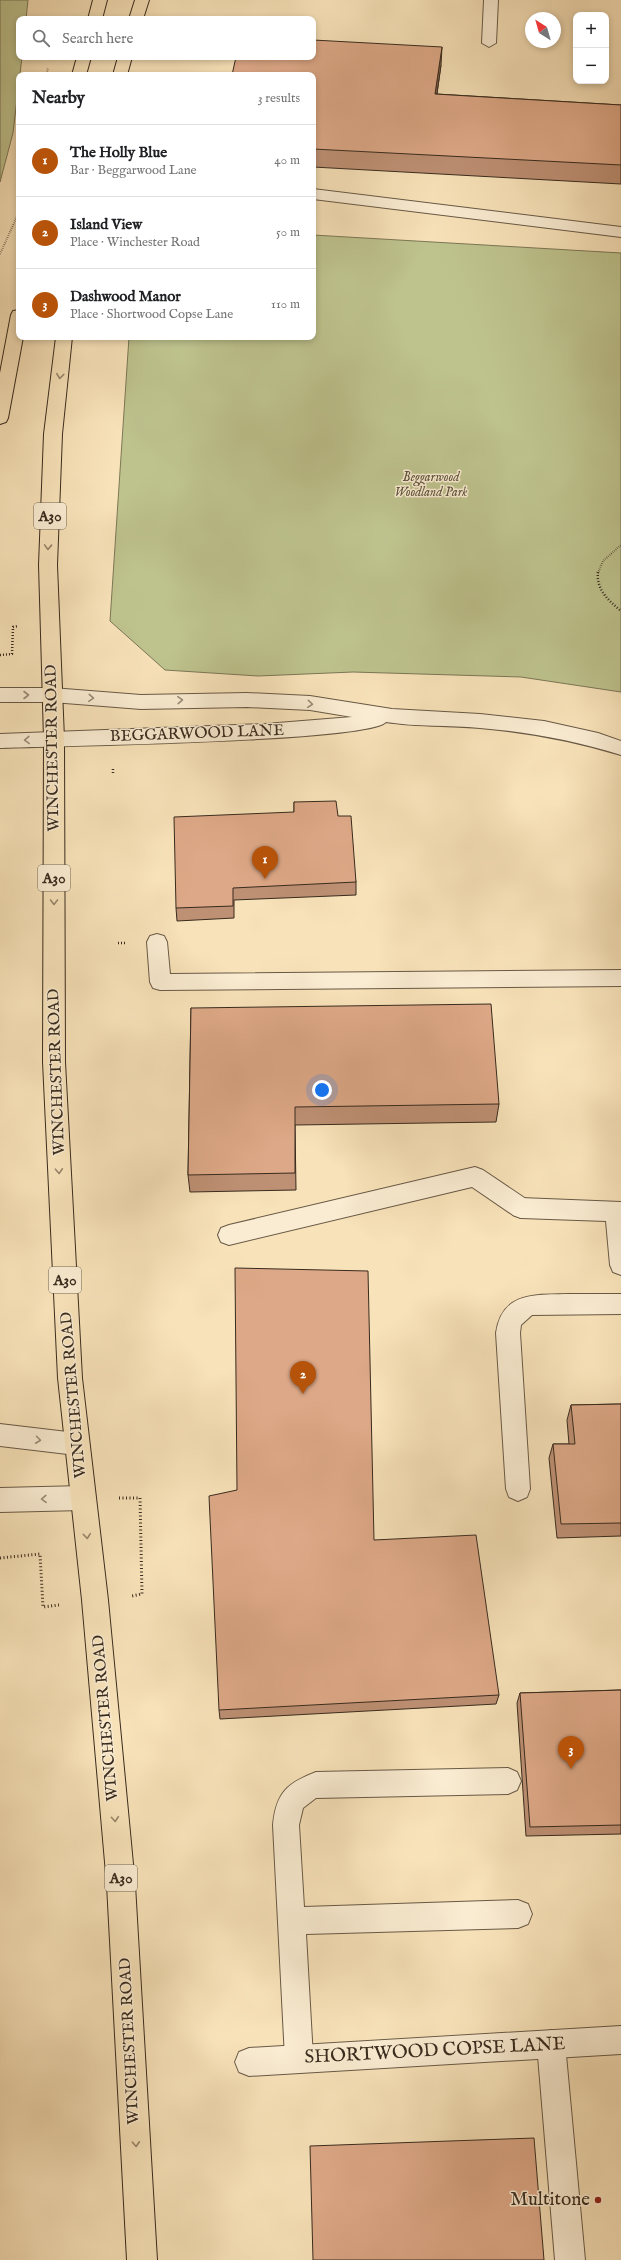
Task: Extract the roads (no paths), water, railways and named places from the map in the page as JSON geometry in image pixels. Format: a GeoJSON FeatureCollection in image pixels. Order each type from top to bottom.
{"type":"FeatureCollection","features":[{"type":"Feature","properties":{"kind":"main road"},"geometry":{"type":"LineString","coordinates":[[96,16],[100,0]]}},
{"type":"Feature","properties":{"kind":"main road"},"geometry":{"type":"LineString","coordinates":[[137,16],[142,0]]}},
{"type":"Feature","properties":{"kind":"main road"},"geometry":{"type":"LineString","coordinates":[[80,72],[83,60]]}},
{"type":"Feature","properties":{"kind":"main road"},"geometry":{"type":"LineString","coordinates":[[121,72],[124,60]]}},
{"type":"Feature","properties":{"kind":"main road"},"geometry":{"type":"LineString","coordinates":[[0,418],[16,331]]}},
{"type":"Feature","properties":{"kind":"main road","name":"WINCHESTER ROAD"},"geometry":{"type":"LineString","coordinates":[[64,340],[52,434],[48,565],[54,739],[54,1062],[70,1378],[95,1608],[121,1884],[142,2260]]}},
{"type":"Feature","properties":{"kind":"street"},"geometry":{"type":"LineString","coordinates":[[489,43],[491,0]]}},
{"type":"Feature","properties":{"kind":"street"},"geometry":{"type":"LineString","coordinates":[[316,194],[621,232]]}},
{"type":"Feature","properties":{"kind":"street","name":"BEGGARWOOD LANE"},"geometry":{"type":"LineString","coordinates":[[0,695],[52,695],[141,702],[224,700],[310,704],[392,716],[480,721],[544,728],[598,740],[621,748]]}},
{"type":"Feature","properties":{"kind":"street","name":"BEGGARWOOD LANE"},"geometry":{"type":"LineString","coordinates":[[0,741],[143,738],[301,730],[339,727],[392,716]]}},
{"type":"Feature","properties":{"kind":"street"},"geometry":{"type":"LineString","coordinates":[[157,942],[160,982],[283,983],[439,979],[621,978]]}},
{"type":"Feature","properties":{"kind":"street"},"geometry":{"type":"LineString","coordinates":[[229,1235],[475,1177],[521,1208],[619,1211],[621,1265]]}},
{"type":"Feature","properties":{"kind":"street"},"geometry":{"type":"LineString","coordinates":[[518,1489],[508,1333],[508,1324],[512,1316],[521,1309],[531,1305],[621,1304]]}},
{"type":"Feature","properties":{"kind":"street"},"geometry":{"type":"LineString","coordinates":[[0,1435],[76,1444]]}},
{"type":"Feature","properties":{"kind":"street"},"geometry":{"type":"LineString","coordinates":[[0,1500],[83,1498]]}},
{"type":"Feature","properties":{"kind":"street"},"geometry":{"type":"LineString","coordinates":[[299,2058],[290,1921],[286,1825],[287,1810],[293,1798],[302,1789],[328,1784],[508,1781]]}},
{"type":"Feature","properties":{"kind":"street"},"geometry":{"type":"LineString","coordinates":[[290,1921],[518,1914]]}},
{"type":"Feature","properties":{"kind":"street","name":"SHORTWOOD COPSE LANE"},"geometry":{"type":"LineString","coordinates":[[250,2062],[621,2040]]}},
{"type":"Feature","properties":{"kind":"street"},"geometry":{"type":"LineString","coordinates":[[551,2044],[570,2260]]}},
{"type":"Feature","properties":{"kind":"place","name":"The Holly Blue"},"geometry":{"type":"Point","coordinates":[265,879]}},
{"type":"Feature","properties":{"kind":"place","name":"Island View"},"geometry":{"type":"Point","coordinates":[303,1394]}},
{"type":"Feature","properties":{"kind":"place","name":"Dashwood Manor"},"geometry":{"type":"Point","coordinates":[571,1769]}},
{"type":"Feature","properties":{"kind":"place","name":"Multitone"},"geometry":{"type":"Point","coordinates":[598,2200]}},
{"type":"Feature","properties":{"kind":"park label","name":"Beggarwood Woodland Park"},"geometry":{"type":"Point","coordinates":[431,484]}}]}
